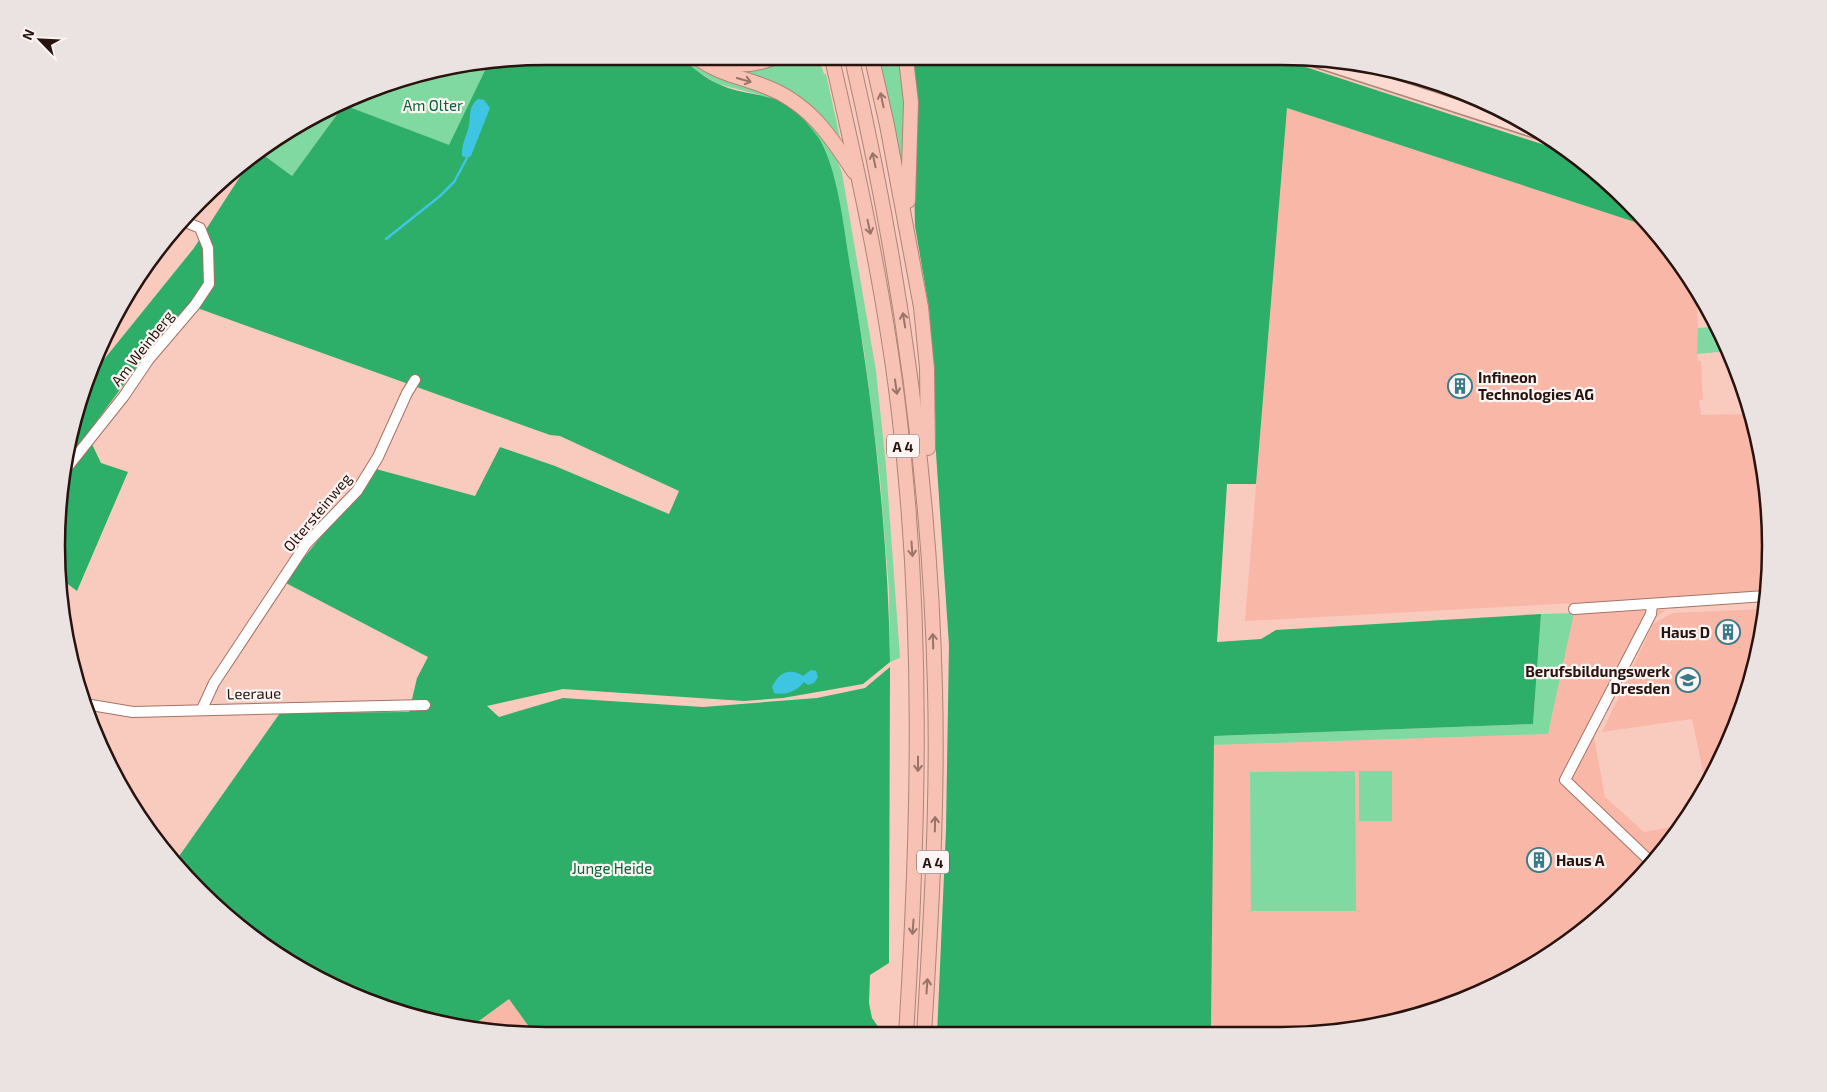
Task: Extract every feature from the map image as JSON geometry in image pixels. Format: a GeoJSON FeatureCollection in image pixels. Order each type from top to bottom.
{"type":"FeatureCollection","features":[{"type":"Feature","properties":{"kind":"highway"},"geometry":{"type":"LineString","coordinates":[[708,65],[722,73],[784,94],[803,106],[830,136],[859,179]]}},
{"type":"Feature","properties":{"kind":"highway","name":"A 4"},"geometry":{"type":"LineString","coordinates":[[833,65],[876,259],[899,413],[915,597],[918,803],[906,1027]]}},
{"type":"Feature","properties":{"kind":"highway","name":"A 4"},"geometry":{"type":"LineString","coordinates":[[853,65],[894,259],[905,328],[923,472],[931,584],[936,714],[934,834],[924,1027]]}},
{"type":"Feature","properties":{"kind":"highway"},"geometry":{"type":"LineString","coordinates":[[873,65],[908,234],[922,315],[928,368],[928,449],[923,472]]}},
{"type":"Feature","properties":{"kind":"highway"},"geometry":{"type":"LineString","coordinates":[[907,65],[911,102],[908,234]]}},
{"type":"Feature","properties":{"kind":"main road"},"geometry":{"type":"LineString","coordinates":[[1341,69],[1512,124]]}},
{"type":"Feature","properties":{"kind":"street","name":"Am Weinberg"},"geometry":{"type":"LineString","coordinates":[[73,461],[124,396],[149,359],[195,305],[209,284],[208,248],[200,228],[189,224]]}},
{"type":"Feature","properties":{"kind":"street","name":"Oltersteinweg"},"geometry":{"type":"LineString","coordinates":[[202,708],[214,683],[306,544],[357,491],[378,457],[406,392],[415,380]]}},
{"type":"Feature","properties":{"kind":"street"},"geometry":{"type":"LineString","coordinates":[[1574,608],[1759,596]]}},
{"type":"Feature","properties":{"kind":"street"},"geometry":{"type":"LineString","coordinates":[[1647,858],[1565,780],[1651,614],[1652,604]]}},
{"type":"Feature","properties":{"kind":"street","name":"Leeraue"},"geometry":{"type":"LineString","coordinates":[[93,705],[133,712],[202,708],[425,705]]}},
{"type":"Feature","properties":{"kind":"shaded area"},"geometry":{"type":"Polygon","coordinates":[[[1287,108],[1637,223],[1663,253],[1697,304],[1698,361],[1701,361],[1703,400],[1699,400],[1701,415],[1743,414],[1753,452],[1761,511],[1762,546],[1761,577],[1758,593],[1245,621],[1287,108]]]}},
{"type":"Feature","properties":{"kind":"shaded area","name":"Berufsbildungswerk Dresden"},"geometry":{"type":"Polygon","coordinates":[[[1758,609],[1746,670],[1736,701],[1725,730],[1704,775],[1692,719],[1602,732],[1653,624],[1672,613],[1758,609]]]}},
{"type":"Feature","properties":{"kind":"shaded area"},"geometry":{"type":"Polygon","coordinates":[[[1666,610],[1653,619],[1594,737],[1605,797],[1644,832],[1671,827],[1643,863],[1598,908],[1574,928],[1521,963],[1465,990],[1405,1011],[1344,1023],[1281,1027],[1211,1027],[1213,745],[1548,734],[1574,613],[1666,610]]]}},
{"type":"Feature","properties":{"kind":"shaded area"},"geometry":{"type":"Polygon","coordinates":[[[509,999],[529,1026],[515,1026],[477,1022],[509,999]]]}},
{"type":"Feature","properties":{"kind":"green space","name":"Junge Heide"},"geometry":{"type":"Polygon","coordinates":[[[546,65],[690,65],[722,86],[783,102],[798,113],[820,140],[832,169],[836,186],[866,369],[883,515],[890,662],[863,684],[783,698],[744,701],[563,689],[487,706],[499,717],[563,698],[703,707],[817,698],[865,688],[890,667],[889,963],[870,975],[869,1003],[872,1018],[878,1027],[529,1026],[509,999],[477,1022],[422,1011],[362,990],[305,963],[253,928],[229,908],[179,857],[280,713],[409,712],[417,678],[428,657],[284,582],[376,469],[475,496],[500,447],[555,466],[669,514],[679,491],[560,436],[550,435],[189,305],[145,356],[87,434],[101,463],[128,472],[77,591],[67,583],[65,546],[69,483],[81,422],[102,362],[194,248],[243,173],[265,156],[292,176],[338,113],[350,107],[449,145],[486,69],[546,65]]]}},
{"type":"Feature","properties":{"kind":"green space"},"geometry":{"type":"Polygon","coordinates":[[[690,65],[700,65],[798,107],[834,152],[842,173],[876,371],[886,466],[900,658],[890,662],[889,590],[880,478],[864,350],[836,187],[775,99],[718,84],[690,65]]]}},
{"type":"Feature","properties":{"kind":"green space"},"geometry":{"type":"Polygon","coordinates":[[[721,65],[768,67],[772,65],[821,65],[824,74],[826,74],[840,138],[837,138],[812,108],[799,98],[771,83],[721,65]]]}},
{"type":"Feature","properties":{"kind":"green space"},"geometry":{"type":"Polygon","coordinates":[[[879,65],[904,65],[907,92],[903,171],[879,65]]]}},
{"type":"Feature","properties":{"kind":"green space"},"geometry":{"type":"Polygon","coordinates":[[[913,65],[1302,66],[1548,146],[1598,184],[1637,223],[1287,108],[1256,484],[1227,484],[1217,642],[1261,639],[1276,630],[1541,614],[1533,724],[1214,736],[1211,1027],[937,1027],[946,830],[949,645],[936,453],[934,368],[929,308],[915,226],[915,72],[913,65]]]}},
{"type":"Feature","properties":{"kind":"green space","name":"Am Olter"},"geometry":{"type":"Polygon","coordinates":[[[486,69],[449,146],[350,107],[422,81],[486,69]]]}},
{"type":"Feature","properties":{"kind":"green space","name":"Am Olter"},"geometry":{"type":"Polygon","coordinates":[[[338,113],[292,176],[265,156],[305,129],[338,113]]]}},
{"type":"Feature","properties":{"kind":"green space"},"geometry":{"type":"Polygon","coordinates":[[[1709,327],[1721,353],[1697,354],[1698,328],[1709,327]]]}},
{"type":"Feature","properties":{"kind":"green space"},"geometry":{"type":"Polygon","coordinates":[[[1574,613],[1548,734],[1213,745],[1214,736],[1533,724],[1541,614],[1574,613]]]}},
{"type":"Feature","properties":{"kind":"green space"},"geometry":{"type":"Polygon","coordinates":[[[1355,771],[1356,911],[1251,911],[1250,772],[1355,771]]]}},
{"type":"Feature","properties":{"kind":"green space"},"geometry":{"type":"Polygon","coordinates":[[[1359,771],[1392,771],[1392,821],[1359,821],[1359,771]]]}},
{"type":"Feature","properties":{"kind":"water"},"geometry":{"type":"Polygon","coordinates":[[[478,99],[484,100],[490,108],[471,156],[467,158],[462,156],[462,148],[469,125],[471,108],[478,99]]]}},
{"type":"Feature","properties":{"kind":"water"},"geometry":{"type":"Polygon","coordinates":[[[811,670],[816,671],[818,677],[814,683],[808,685],[804,682],[790,692],[774,693],[772,687],[781,675],[794,672],[803,676],[811,670]]]}},
{"type":"Feature","properties":{"kind":"waterway"},"geometry":{"type":"LineString","coordinates":[[386,239],[440,196],[454,182],[467,158]]}},
{"type":"Feature","properties":{"kind":"place","name":"Infineon Technologies AG"},"geometry":{"type":"Point","coordinates":[1460,386]}},
{"type":"Feature","properties":{"kind":"place","name":"Haus D"},"geometry":{"type":"Point","coordinates":[1728,632]}},
{"type":"Feature","properties":{"kind":"place","name":"Berufsbildungswerk Dresden"},"geometry":{"type":"Point","coordinates":[1688,680]}},
{"type":"Feature","properties":{"kind":"place","name":"Haus A"},"geometry":{"type":"Point","coordinates":[1539,860]}}]}
